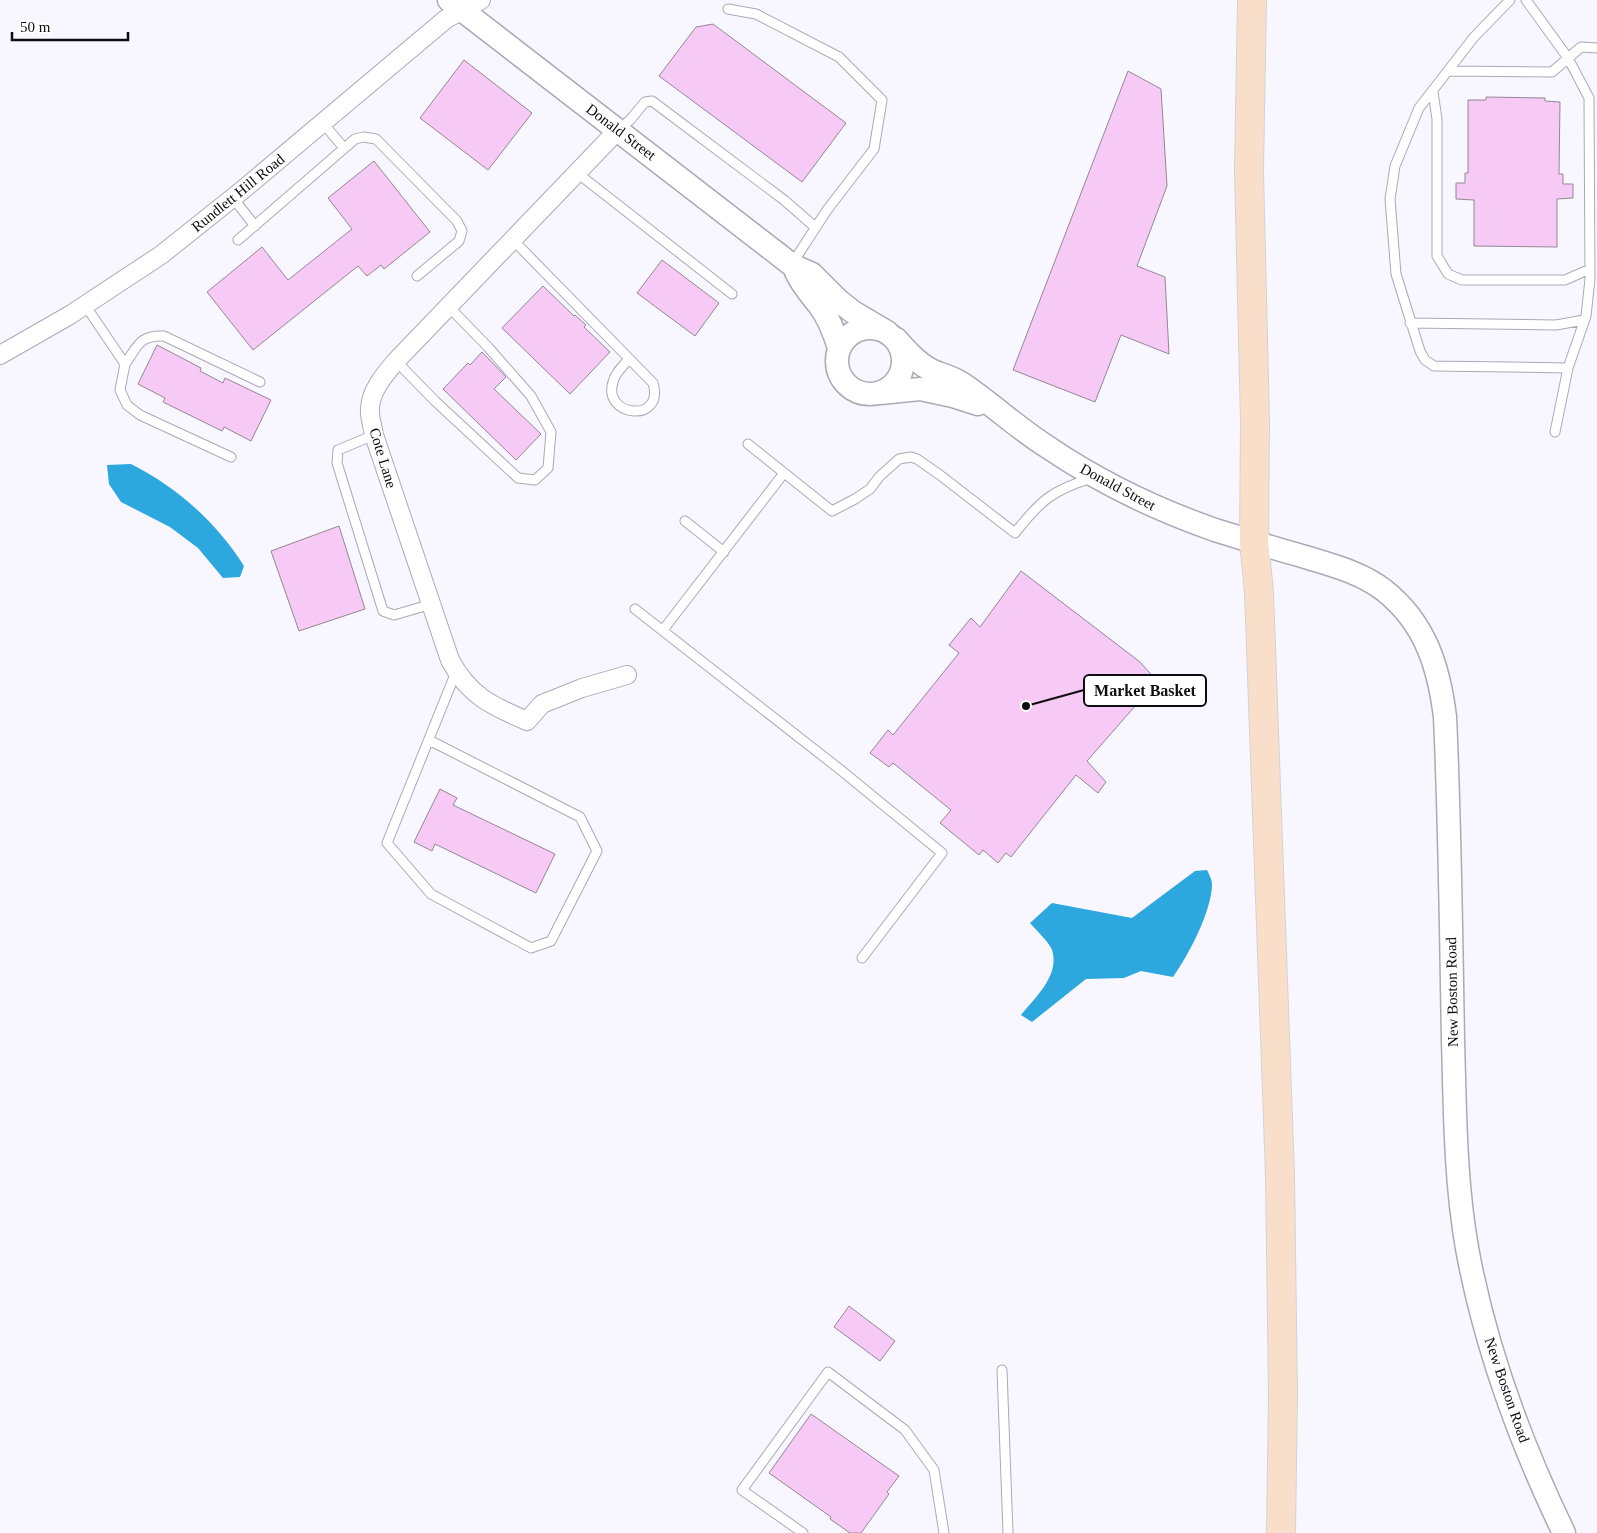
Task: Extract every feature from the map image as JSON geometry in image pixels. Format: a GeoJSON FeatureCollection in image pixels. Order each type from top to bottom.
{"type":"FeatureCollection","features":[{"type":"Feature","properties":{"kind":"main road"},"geometry":{"type":"LineString","coordinates":[[1252,0],[1249,170],[1255,431],[1254,542],[1259,592],[1280,1176],[1283,1394],[1281,1533]]}},
{"type":"Feature","properties":{"kind":"street","name":"Donald Street"},"geometry":{"type":"LineString","coordinates":[[464,3],[618,130],[792,264],[812,274],[846,306],[891,335],[926,367],[959,382],[1046,446],[1096,477],[1151,506],[1254,542]]}},
{"type":"Feature","properties":{"kind":"street","name":"Rundlett Hill Road"},"geometry":{"type":"LineString","coordinates":[[0,355],[85,305],[161,255],[232,198],[464,3]]}},
{"type":"Feature","properties":{"kind":"street","name":"Cote Lane"},"geometry":{"type":"LineString","coordinates":[[618,130],[396,361],[381,380],[374,393],[370,408],[374,435],[450,660],[456,672],[469,688],[487,703],[527,721],[542,704],[582,688],[626,675]]}},
{"type":"Feature","properties":{"kind":"street","name":"Donald Street"},"geometry":{"type":"LineString","coordinates":[[792,264],[802,285],[830,323],[839,348],[837,367],[841,378],[848,386],[857,392],[868,394],[920,389],[994,408]]}},
{"type":"Feature","properties":{"kind":"street"},"geometry":{"type":"LineString","coordinates":[[839,348],[846,337],[855,330],[871,328],[891,335],[901,349],[904,360],[902,371],[893,384],[879,393]]}},
{"type":"Feature","properties":{"kind":"street","name":"New Boston Road"},"geometry":{"type":"LineString","coordinates":[[1254,542],[1341,567],[1362,576],[1385,591],[1402,606],[1415,622],[1432,654],[1441,686],[1445,727],[1456,1139],[1460,1196],[1467,1248],[1478,1300],[1512,1408],[1546,1496],[1564,1533]]}},
{"type":"Feature","properties":{"kind":"lane"},"geometry":{"type":"LineString","coordinates":[[1510,0],[1474,37],[1419,108],[1396,166],[1390,199],[1396,274],[1420,351],[1425,360],[1434,366],[1568,368]]}},
{"type":"Feature","properties":{"kind":"lane"},"geometry":{"type":"LineString","coordinates":[[1526,0],[1568,58],[1589,98],[1593,215],[1590,269],[1584,320],[1568,368],[1555,432]]}},
{"type":"Feature","properties":{"kind":"lane"},"geometry":{"type":"LineString","coordinates":[[728,9],[756,14],[839,57],[882,100],[874,149],[816,226],[792,264]]}},
{"type":"Feature","properties":{"kind":"lane"},"geometry":{"type":"LineString","coordinates":[[1449,71],[1552,72],[1581,47],[1597,48]]}},
{"type":"Feature","properties":{"kind":"lane"},"geometry":{"type":"LineString","coordinates":[[1433,92],[1437,118],[1437,256],[1448,274],[1462,280],[1565,280],[1590,269]]}},
{"type":"Feature","properties":{"kind":"lane"},"geometry":{"type":"LineString","coordinates":[[618,130],[630,120],[645,102],[652,101],[816,226]]}},
{"type":"Feature","properties":{"kind":"lane"},"geometry":{"type":"LineString","coordinates":[[322,122],[344,148]]}},
{"type":"Feature","properties":{"kind":"lane"},"geometry":{"type":"LineString","coordinates":[[238,240],[354,139],[364,137],[376,139],[457,221],[462,231],[459,240],[417,276]]}},
{"type":"Feature","properties":{"kind":"lane"},"geometry":{"type":"LineString","coordinates":[[576,172],[732,294]]}},
{"type":"Feature","properties":{"kind":"lane"},"geometry":{"type":"LineString","coordinates":[[232,198],[255,226]]}},
{"type":"Feature","properties":{"kind":"lane"},"geometry":{"type":"LineString","coordinates":[[512,239],[653,383],[656,392],[652,402],[644,410],[634,412],[625,409],[614,401],[611,392],[613,380],[629,359]]}},
{"type":"Feature","properties":{"kind":"lane"},"geometry":{"type":"LineString","coordinates":[[85,305],[125,364]]}},
{"type":"Feature","properties":{"kind":"lane"},"geometry":{"type":"LineString","coordinates":[[396,361],[435,401],[518,478],[535,480],[548,468],[551,432],[531,396],[448,306]]}},
{"type":"Feature","properties":{"kind":"lane"},"geometry":{"type":"LineString","coordinates":[[1410,323],[1556,325],[1584,320]]}},
{"type":"Feature","properties":{"kind":"lane"},"geometry":{"type":"LineString","coordinates":[[231,457],[140,415],[127,404],[120,390],[125,364],[141,341],[152,335],[164,336],[260,382]]}},
{"type":"Feature","properties":{"kind":"lane"},"geometry":{"type":"LineString","coordinates":[[374,435],[338,450],[337,463],[383,611],[394,615],[432,604]]}},
{"type":"Feature","properties":{"kind":"lane"},"geometry":{"type":"LineString","coordinates":[[748,444],[832,511],[870,489],[880,476],[899,459],[912,457],[940,475],[1015,533],[1045,499],[1068,485],[1096,477]]}},
{"type":"Feature","properties":{"kind":"lane"},"geometry":{"type":"LineString","coordinates":[[662,630],[784,473]]}},
{"type":"Feature","properties":{"kind":"lane"},"geometry":{"type":"LineString","coordinates":[[685,521],[724,552]]}},
{"type":"Feature","properties":{"kind":"lane"},"geometry":{"type":"LineString","coordinates":[[635,609],[842,771],[942,853],[862,958]]}},
{"type":"Feature","properties":{"kind":"lane"},"geometry":{"type":"LineString","coordinates":[[429,740],[580,817],[597,852],[551,941],[531,948],[430,894],[388,843],[456,672]]}},
{"type":"Feature","properties":{"kind":"lane"},"geometry":{"type":"LineString","coordinates":[[1002,1370],[1008,1533]]}},
{"type":"Feature","properties":{"kind":"lane"},"geometry":{"type":"LineString","coordinates":[[803,1533],[742,1490],[828,1372],[905,1430],[934,1470],[944,1533]]}},
{"type":"Feature","properties":{"kind":"water"},"geometry":{"type":"Polygon","coordinates":[[[131,464],[180,495],[209,521],[244,566],[240,577],[223,578],[198,548],[170,527],[121,502],[109,484],[107,465],[131,464]]]}},
{"type":"Feature","properties":{"kind":"water"},"geometry":{"type":"Polygon","coordinates":[[[1207,870],[1212,884],[1204,920],[1173,977],[1141,971],[1124,978],[1086,979],[1032,1022],[1021,1015],[1040,993],[1053,968],[1054,959],[1051,947],[1030,923],[1052,903],[1132,918],[1195,871],[1207,870]]]}},
{"type":"Feature","properties":{"kind":"building"},"geometry":{"type":"Polygon","coordinates":[[[713,24],[846,123],[802,182],[659,76],[696,27],[713,24]]]}},
{"type":"Feature","properties":{"kind":"building"},"geometry":{"type":"Polygon","coordinates":[[[464,60],[532,113],[488,170],[420,118],[464,60]]]}},
{"type":"Feature","properties":{"kind":"building"},"geometry":{"type":"Polygon","coordinates":[[[1128,71],[1161,89],[1167,186],[1137,266],[1165,277],[1169,354],[1121,335],[1095,402],[1013,370],[1128,71]]]}},
{"type":"Feature","properties":{"kind":"building"},"geometry":{"type":"Polygon","coordinates":[[[1486,97],[1545,98],[1545,101],[1560,102],[1559,174],[1563,174],[1563,184],[1573,184],[1573,198],[1557,199],[1557,247],[1474,246],[1474,200],[1456,199],[1456,183],[1465,183],[1465,173],[1468,173],[1468,100],[1486,100],[1486,97]]]}},
{"type":"Feature","properties":{"kind":"building"},"geometry":{"type":"Polygon","coordinates":[[[374,161],[430,232],[384,269],[381,265],[367,276],[358,266],[253,350],[207,292],[262,247],[288,280],[352,229],[328,198],[374,161]]]}},
{"type":"Feature","properties":{"kind":"building"},"geometry":{"type":"Polygon","coordinates":[[[662,260],[719,303],[695,336],[637,293],[662,260]]]}},
{"type":"Feature","properties":{"kind":"building"},"geometry":{"type":"Polygon","coordinates":[[[543,286],[586,325],[584,327],[610,352],[570,394],[502,328],[543,286]]]}},
{"type":"Feature","properties":{"kind":"building"},"geometry":{"type":"Polygon","coordinates":[[[157,345],[201,368],[200,371],[223,383],[225,378],[271,400],[251,441],[224,427],[222,431],[163,402],[165,398],[138,384],[157,345]]]}},
{"type":"Feature","properties":{"kind":"building"},"geometry":{"type":"Polygon","coordinates":[[[482,352],[506,377],[494,389],[541,434],[516,460],[443,389],[468,363],[470,365],[482,352]]]}},
{"type":"Feature","properties":{"kind":"building"},"geometry":{"type":"Polygon","coordinates":[[[339,526],[365,609],[299,631],[271,551],[339,526]]]}},
{"type":"Feature","properties":{"kind":"building"},"geometry":{"type":"Polygon","coordinates":[[[1021,571],[1140,662],[1157,681],[1087,761],[1106,782],[1098,793],[1076,775],[1011,857],[1006,853],[998,863],[983,850],[979,855],[940,823],[951,810],[893,763],[889,767],[870,753],[888,730],[893,735],[959,653],[949,645],[971,618],[980,627],[1021,571]]]}},
{"type":"Feature","properties":{"kind":"building"},"geometry":{"type":"Polygon","coordinates":[[[440,789],[457,798],[453,805],[555,854],[536,893],[435,844],[432,851],[414,842],[440,789]]]}},
{"type":"Feature","properties":{"kind":"building"},"geometry":{"type":"Polygon","coordinates":[[[849,1306],[895,1341],[880,1361],[834,1327],[849,1306]]]}},
{"type":"Feature","properties":{"kind":"building"},"geometry":{"type":"Polygon","coordinates":[[[811,1414],[899,1476],[887,1492],[889,1494],[861,1533],[850,1533],[830,1519],[831,1517],[769,1473],[811,1414]]]}},
{"type":"Feature","properties":{"kind":"place","name":"Market Basket"},"geometry":{"type":"Point","coordinates":[1026,706]}}]}
